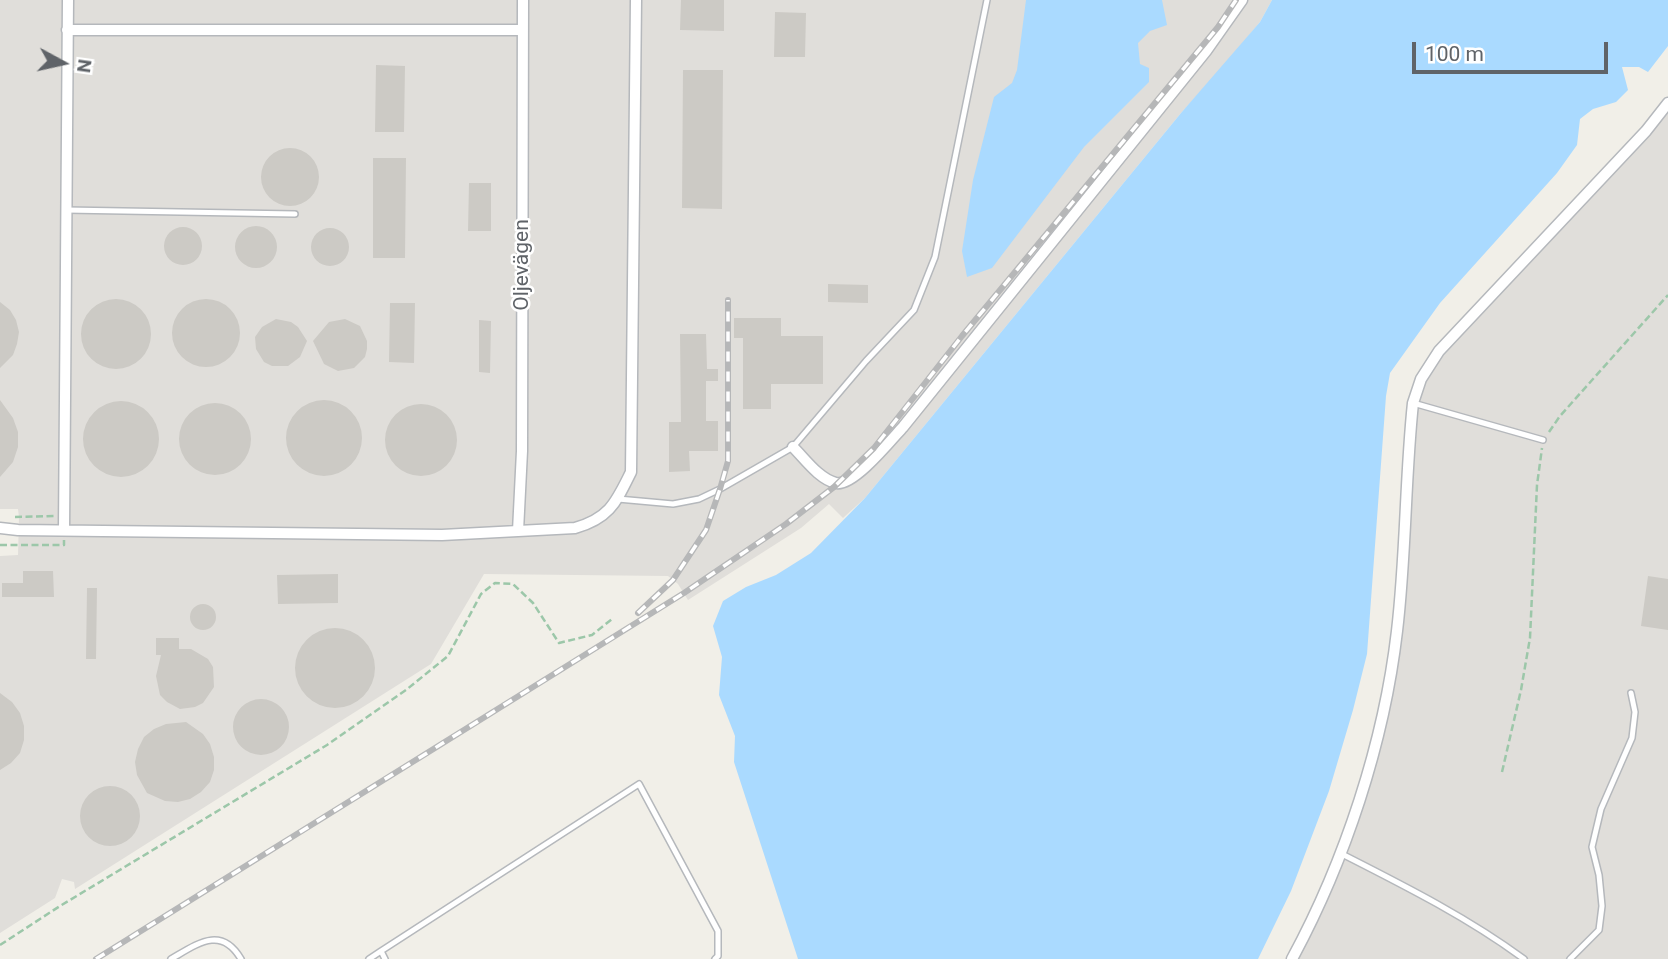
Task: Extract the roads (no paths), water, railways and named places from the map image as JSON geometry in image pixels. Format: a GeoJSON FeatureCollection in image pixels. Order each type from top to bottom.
{"type":"FeatureCollection","features":[{"type":"Feature","properties":{"kind":"street"},"geometry":{"type":"LineString","coordinates":[[64,530],[68,0]]}},
{"type":"Feature","properties":{"kind":"street","name":"Oljevägen"},"geometry":{"type":"LineString","coordinates":[[518,531],[522,451],[523,0]]}},
{"type":"Feature","properties":{"kind":"street"},"geometry":{"type":"LineString","coordinates":[[0,530],[442,535],[575,528],[592,523],[608,512],[618,499],[631,472],[636,0]]}},
{"type":"Feature","properties":{"kind":"street"},"geometry":{"type":"LineString","coordinates":[[793,447],[824,478],[837,484],[845,483],[857,475],[903,427],[1206,51],[1242,0]]}},
{"type":"Feature","properties":{"kind":"street"},"geometry":{"type":"LineString","coordinates":[[67,30],[523,30]]}},
{"type":"Feature","properties":{"kind":"street"},"geometry":{"type":"LineString","coordinates":[[1292,959],[1327,887],[1354,816],[1374,746],[1397,635],[1413,403],[1421,379],[1440,351],[1646,131],[1668,103]]}},
{"type":"Feature","properties":{"kind":"lane"},"geometry":{"type":"LineString","coordinates":[[618,499],[673,504],[699,499],[793,447],[866,361],[914,310],[935,257],[987,0]]}},
{"type":"Feature","properties":{"kind":"lane"},"geometry":{"type":"LineString","coordinates":[[66,210],[295,214]]}},
{"type":"Feature","properties":{"kind":"lane"},"geometry":{"type":"LineString","coordinates":[[1413,403],[1543,440]]}},
{"type":"Feature","properties":{"kind":"lane"},"geometry":{"type":"LineString","coordinates":[[1570,959],[1599,930],[1602,906],[1599,875],[1592,847],[1601,809],[1632,738],[1635,712],[1631,692]]}},
{"type":"Feature","properties":{"kind":"lane"},"geometry":{"type":"LineString","coordinates":[[369,959],[639,784],[718,931],[718,956],[715,959]]}},
{"type":"Feature","properties":{"kind":"lane"},"geometry":{"type":"LineString","coordinates":[[1340,853],[1419,893],[1524,959]]}},
{"type":"Feature","properties":{"kind":"lane"},"geometry":{"type":"LineString","coordinates":[[172,959],[200,942],[220,939],[236,949],[242,959]]}},
{"type":"Feature","properties":{"kind":"lane"},"geometry":{"type":"LineString","coordinates":[[381,951],[385,959]]}},
{"type":"Feature","properties":{"kind":"water"},"geometry":{"type":"Polygon","coordinates":[[[1026,0],[1162,0],[1167,25],[1150,31],[1138,43],[1140,64],[1149,68],[1149,82],[1084,147],[992,268],[967,277],[962,251],[973,180],[994,97],[1012,83],[1017,70],[1026,0]]]}},
{"type":"Feature","properties":{"kind":"water"},"geometry":{"type":"Polygon","coordinates":[[[1272,0],[1668,0],[1668,46],[1648,72],[1639,67],[1622,67],[1628,90],[1616,102],[1593,109],[1580,119],[1577,145],[1557,173],[1440,303],[1390,373],[1386,396],[1367,654],[1329,791],[1291,891],[1258,959],[798,959],[734,762],[735,736],[719,695],[722,657],[713,626],[723,601],[746,587],[776,575],[811,553],[865,498],[1181,113],[1260,22],[1272,0]]]}},
{"type":"Feature","properties":{"kind":"railway"},"geometry":{"type":"LineString","coordinates":[[96,959],[684,593],[786,524],[834,487],[874,448],[962,336],[1218,27],[1236,0]]}},
{"type":"Feature","properties":{"kind":"railway"},"geometry":{"type":"LineString","coordinates":[[638,613],[673,580],[706,530],[720,489],[728,461],[728,300]]}}]}
